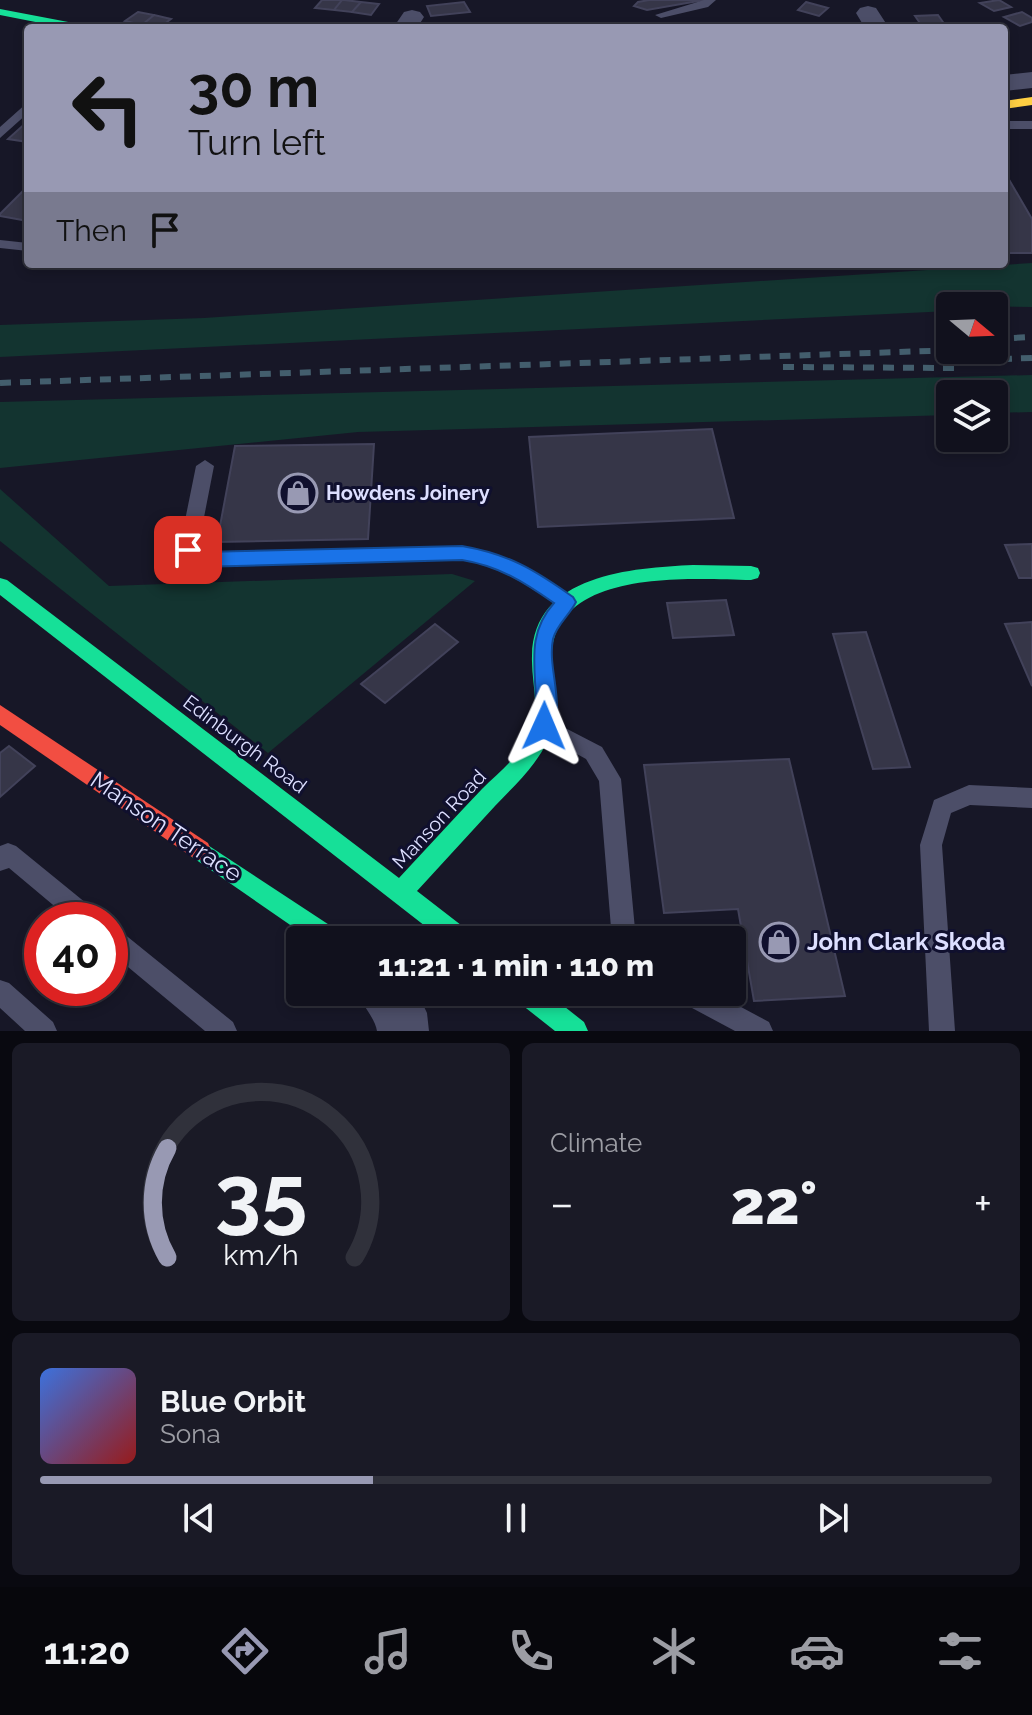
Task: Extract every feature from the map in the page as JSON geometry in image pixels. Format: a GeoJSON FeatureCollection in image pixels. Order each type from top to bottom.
{"type":"FeatureCollection","features":[{"type":"Feature","properties":{"kind":"street"},"geometry":{"type":"LineString","coordinates":[[0,12],[63,24]]}},
{"type":"Feature","properties":{"kind":"street"},"geometry":{"type":"LineString","coordinates":[[1008,83],[1032,80]]}},
{"type":"Feature","properties":{"kind":"street"},"geometry":{"type":"LineString","coordinates":[[1008,104],[1032,101]]}},
{"type":"Feature","properties":{"kind":"street","name":"Manson Road"},"geometry":{"type":"LineString","coordinates":[[402,891],[526,757],[544,726],[543,641],[550,621],[566,602],[588,587],[615,577],[751,573]]}},
{"type":"Feature","properties":{"kind":"street","name":"Edinburgh Road"},"geometry":{"type":"LineString","coordinates":[[0,585],[445,926]]}},
{"type":"Feature","properties":{"kind":"street","name":"Manson Terrace"},"geometry":{"type":"LineString","coordinates":[[0,714],[311,926]]}},
{"type":"Feature","properties":{"kind":"street"},"geometry":{"type":"LineString","coordinates":[[395,1006],[401,1013],[403,1031]]}},
{"type":"Feature","properties":{"kind":"street"},"geometry":{"type":"LineString","coordinates":[[544,1006],[575,1031]]}},
{"type":"Feature","properties":{"kind":"lane"},"geometry":{"type":"LineString","coordinates":[[661,15],[704,5],[711,0]]}},
{"type":"Feature","properties":{"kind":"lane"},"geometry":{"type":"LineString","coordinates":[[0,134],[24,110]]}},
{"type":"Feature","properties":{"kind":"lane"},"geometry":{"type":"LineString","coordinates":[[1008,125],[1032,125]]}},
{"type":"Feature","properties":{"kind":"lane"},"geometry":{"type":"LineString","coordinates":[[0,244],[24,247]]}},
{"type":"Feature","properties":{"kind":"lane"},"geometry":{"type":"LineString","coordinates":[[205,466],[188,550],[197,560],[462,553],[492,558],[523,571],[566,602]]}},
{"type":"Feature","properties":{"kind":"lane"},"geometry":{"type":"LineString","coordinates":[[544,726],[594,753],[610,779],[623,926]]}},
{"type":"Feature","properties":{"kind":"lane"},"geometry":{"type":"LineString","coordinates":[[942,1031],[931,845],[942,807],[969,795],[1032,798]]}},
{"type":"Feature","properties":{"kind":"lane"},"geometry":{"type":"LineString","coordinates":[[0,861],[8,853],[67,902]]}},
{"type":"Feature","properties":{"kind":"lane"},"geometry":{"type":"LineString","coordinates":[[128,952],[224,1031]]}},
{"type":"Feature","properties":{"kind":"lane"},"geometry":{"type":"LineString","coordinates":[[0,992],[44,1031]]}},
{"type":"Feature","properties":{"kind":"lane"},"geometry":{"type":"LineString","coordinates":[[714,1006],[760,1031]]}},
{"type":"Feature","properties":{"kind":"green space"},"geometry":{"type":"Polygon","coordinates":[[[1032,263],[1032,307],[1008,307],[1008,292],[936,292],[936,312],[0,357],[0,325],[204,318],[957,268],[1008,268],[1008,265],[1032,263]]]}},
{"type":"Feature","properties":{"kind":"green space"},"geometry":{"type":"Polygon","coordinates":[[[1032,375],[1032,412],[1008,413],[1008,380],[936,380],[936,415],[358,432],[0,468],[0,402],[1032,375]]]}},
{"type":"Feature","properties":{"kind":"green space"},"geometry":{"type":"Polygon","coordinates":[[[0,489],[109,586],[452,574],[475,581],[268,753],[0,541],[0,489]]]}},
{"type":"Feature","properties":{"kind":"building"},"geometry":{"type":"Polygon","coordinates":[[[322,0],[342,0],[334,10],[315,8],[322,0]]]}},
{"type":"Feature","properties":{"kind":"building"},"geometry":{"type":"Polygon","coordinates":[[[342,0],[361,2],[352,12],[334,10],[342,0]]]}},
{"type":"Feature","properties":{"kind":"building"},"geometry":{"type":"Polygon","coordinates":[[[649,0],[704,0],[647,10],[634,6],[649,0]]]}},
{"type":"Feature","properties":{"kind":"building"},"geometry":{"type":"Polygon","coordinates":[[[999,0],[1011,7],[994,11],[980,3],[999,0]]]}},
{"type":"Feature","properties":{"kind":"building"},"geometry":{"type":"Polygon","coordinates":[[[361,2],[379,4],[371,15],[352,12],[361,2]]]}},
{"type":"Feature","properties":{"kind":"building"},"geometry":{"type":"Polygon","coordinates":[[[464,2],[470,12],[431,16],[427,6],[464,2]]]}},
{"type":"Feature","properties":{"kind":"building"},"geometry":{"type":"Polygon","coordinates":[[[806,2],[828,8],[819,16],[798,10],[806,2]]]}},
{"type":"Feature","properties":{"kind":"building"},"geometry":{"type":"Polygon","coordinates":[[[138,12],[154,15],[143,24],[125,21],[138,12]]]}},
{"type":"Feature","properties":{"kind":"building"},"geometry":{"type":"Polygon","coordinates":[[[1022,12],[1032,18],[1032,22],[1020,26],[1004,17],[1022,12]]]}},
{"type":"Feature","properties":{"kind":"building"},"geometry":{"type":"Polygon","coordinates":[[[154,15],[171,19],[164,24],[143,24],[154,15]]]}},
{"type":"Feature","properties":{"kind":"building"},"geometry":{"type":"Polygon","coordinates":[[[938,15],[944,24],[921,24],[915,16],[938,15]]]}},
{"type":"Feature","properties":{"kind":"building"},"geometry":{"type":"Polygon","coordinates":[[[24,125],[24,141],[8,139],[24,125]]]}},
{"type":"Feature","properties":{"kind":"building"},"geometry":{"type":"Polygon","coordinates":[[[1008,178],[1032,219],[1032,253],[1008,253],[1008,178]]]}},
{"type":"Feature","properties":{"kind":"building"},"geometry":{"type":"Polygon","coordinates":[[[24,190],[24,220],[0,214],[24,190]]]}},
{"type":"Feature","properties":{"kind":"building"},"geometry":{"type":"Polygon","coordinates":[[[712,429],[734,518],[538,527],[529,437],[712,429]]]}},
{"type":"Feature","properties":{"kind":"building","name":"Howdens Joinery"},"geometry":{"type":"Polygon","coordinates":[[[374,444],[368,539],[217,542],[235,446],[374,444]]]}},
{"type":"Feature","properties":{"kind":"building"},"geometry":{"type":"Polygon","coordinates":[[[1032,544],[1032,578],[1019,578],[1005,545],[1032,544]]]}},
{"type":"Feature","properties":{"kind":"building"},"geometry":{"type":"Polygon","coordinates":[[[726,600],[734,635],[673,638],[667,603],[726,600]]]}},
{"type":"Feature","properties":{"kind":"building"},"geometry":{"type":"Polygon","coordinates":[[[1032,622],[1032,686],[1005,624],[1032,622]]]}},
{"type":"Feature","properties":{"kind":"building"},"geometry":{"type":"Polygon","coordinates":[[[435,624],[458,642],[385,703],[361,684],[435,624]]]}},
{"type":"Feature","properties":{"kind":"building"},"geometry":{"type":"Polygon","coordinates":[[[866,632],[910,767],[873,769],[833,634],[866,632]]]}},
{"type":"Feature","properties":{"kind":"building"},"geometry":{"type":"Polygon","coordinates":[[[9,746],[35,766],[0,797],[0,753],[9,746]]]}},
{"type":"Feature","properties":{"kind":"building"},"geometry":{"type":"Polygon","coordinates":[[[789,759],[845,996],[754,1001],[746,955],[746,926],[741,926],[738,909],[664,913],[644,765],[789,759]]]}},
{"type":"Feature","properties":{"kind":"railway"},"geometry":{"type":"LineString","coordinates":[[1008,338],[1032,337]]}},
{"type":"Feature","properties":{"kind":"railway"},"geometry":{"type":"LineString","coordinates":[[0,383],[936,351]]}},
{"type":"Feature","properties":{"kind":"railway"},"geometry":{"type":"LineString","coordinates":[[1008,359],[1032,358]]}},
{"type":"Feature","properties":{"kind":"railway"},"geometry":{"type":"LineString","coordinates":[[783,367],[955,368]]}},
{"type":"Feature","properties":{"kind":"traffic: fast"},"geometry":{"type":"LineString","coordinates":[[0,12],[63,24]]}},
{"type":"Feature","properties":{"kind":"traffic: fast"},"geometry":{"type":"LineString","coordinates":[[402,891],[517,769],[534,746],[543,726],[546,704],[542,647],[551,619],[570,599],[596,586],[627,578],[693,572],[751,573]]}},
{"type":"Feature","properties":{"kind":"traffic: fast"},"geometry":{"type":"LineString","coordinates":[[0,585],[444,926]]}},
{"type":"Feature","properties":{"kind":"traffic: fast"},"geometry":{"type":"LineString","coordinates":[[200,850],[311,926]]}},
{"type":"Feature","properties":{"kind":"traffic: fast"},"geometry":{"type":"LineString","coordinates":[[544,1006],[575,1031]]}},
{"type":"Feature","properties":{"kind":"traffic: slow"},"geometry":{"type":"LineString","coordinates":[[1008,104],[1032,101]]}},
{"type":"Feature","properties":{"kind":"traffic: jam"},"geometry":{"type":"LineString","coordinates":[[0,714],[200,850]]}},
{"type":"Feature","properties":{"kind":"place","name":"Howdens Joinery"},"geometry":{"type":"Point","coordinates":[298,493]}},
{"type":"Feature","properties":{"kind":"place","name":"John Clark Skoda"},"geometry":{"type":"Point","coordinates":[779,942]}},
{"type":"Feature","properties":{"kind":"route"},"geometry":{"type":"LineString","coordinates":[[188,550],[197,560],[462,553],[492,558],[523,571],[566,602],[550,621],[543,641],[544,726]]}}]}
